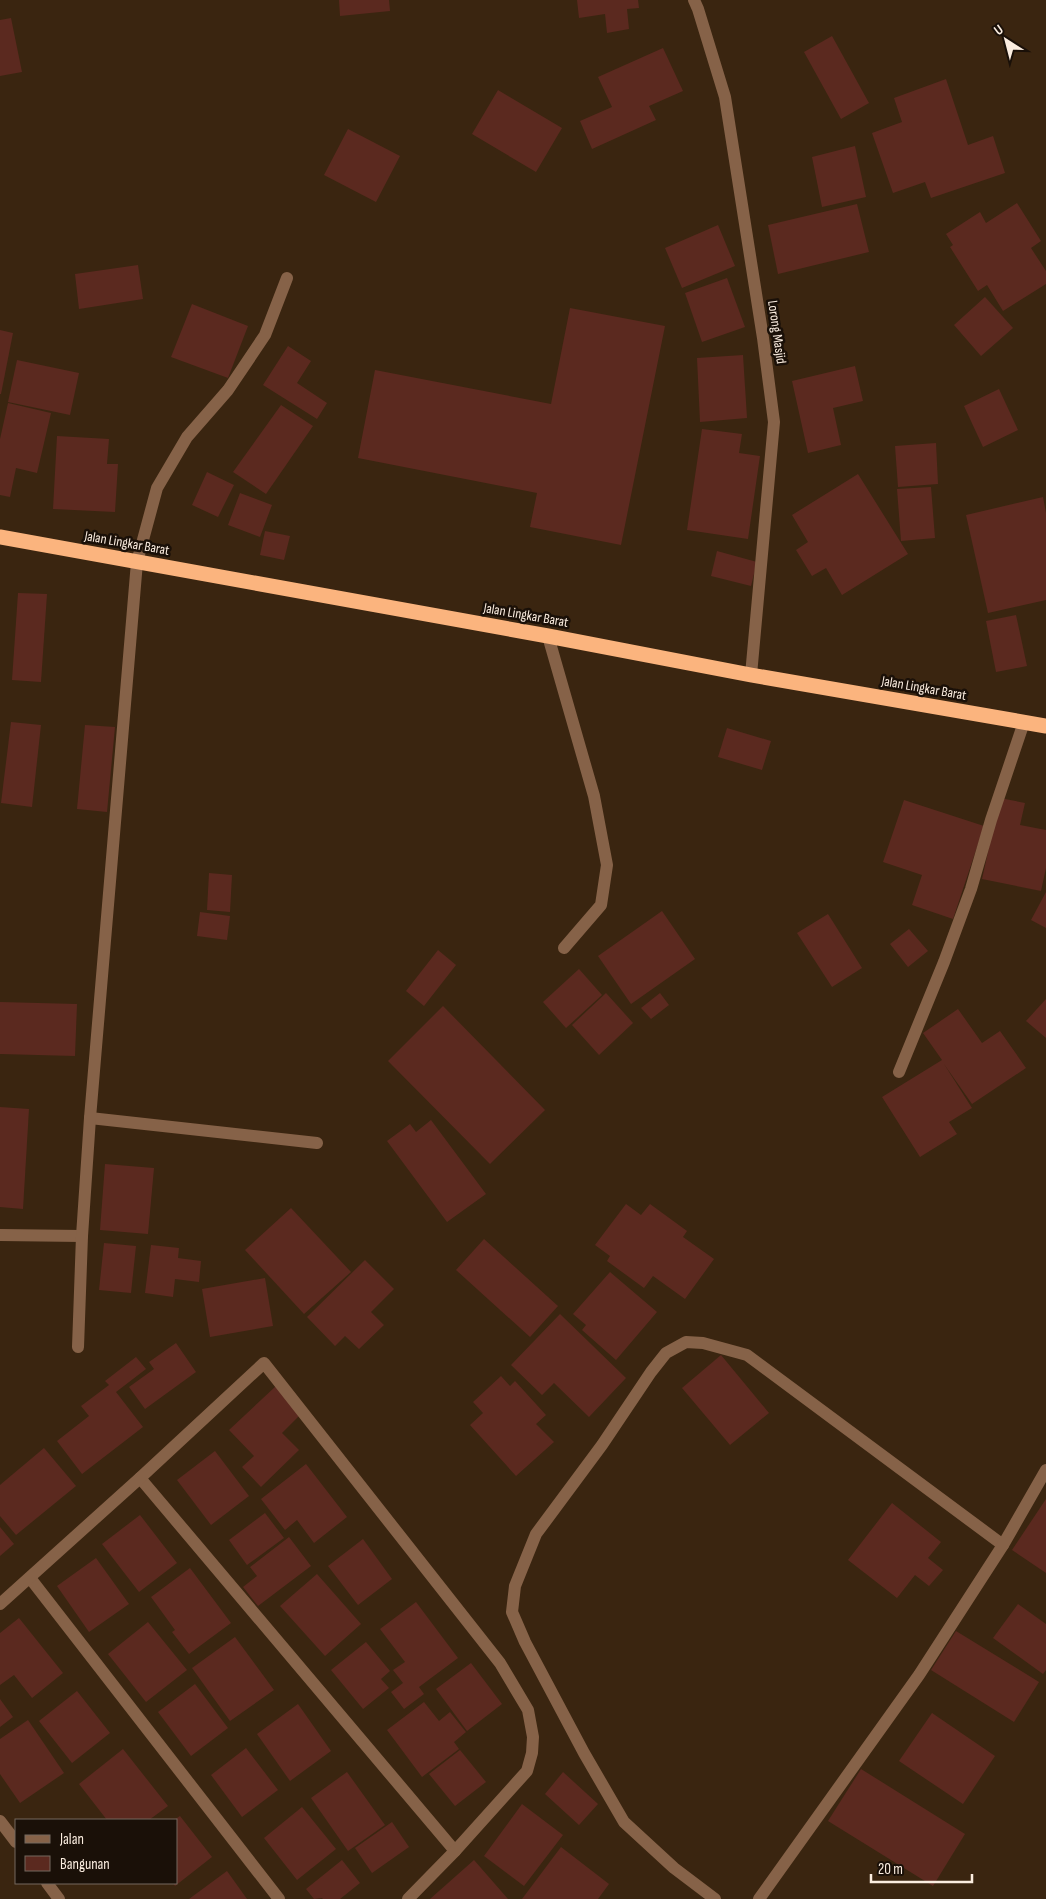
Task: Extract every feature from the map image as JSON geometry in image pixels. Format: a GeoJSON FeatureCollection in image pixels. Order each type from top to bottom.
{"type":"FeatureCollection","features":[{"type":"Feature","properties":{"kind":"highway","name":"Jalan Lingkar Barat"},"geometry":{"type":"LineString","coordinates":[[0,537],[548,636],[751,675],[1046,726]]}},
{"type":"Feature","properties":{"kind":"street","name":"Lorong Masjid"},"geometry":{"type":"LineString","coordinates":[[694,0],[725,96],[763,338],[774,422],[751,675]]}},
{"type":"Feature","properties":{"kind":"street"},"geometry":{"type":"LineString","coordinates":[[78,1347],[82,1236],[90,1118],[137,562],[157,488],[187,437],[228,390],[265,335],[287,278]]}},
{"type":"Feature","properties":{"kind":"street"},"geometry":{"type":"LineString","coordinates":[[548,636],[594,796],[607,865],[601,905],[564,948]]}},
{"type":"Feature","properties":{"kind":"street"},"geometry":{"type":"LineString","coordinates":[[900,1072],[971,889],[991,820],[1024,722]]}},
{"type":"Feature","properties":{"kind":"street"},"geometry":{"type":"LineString","coordinates":[[90,1118],[318,1143]]}},
{"type":"Feature","properties":{"kind":"street"},"geometry":{"type":"LineString","coordinates":[[0,1235],[82,1236]]}},
{"type":"Feature","properties":{"kind":"street"},"geometry":{"type":"LineString","coordinates":[[715,1899],[674,1868],[624,1822],[584,1753],[525,1642],[512,1612],[515,1586],[536,1534],[602,1445],[666,1353],[686,1342],[703,1343],[747,1356],[1003,1545]]}},
{"type":"Feature","properties":{"kind":"street"},"geometry":{"type":"LineString","coordinates":[[0,1604],[264,1363],[500,1663],[528,1710],[533,1737],[532,1753],[526,1771],[455,1851],[408,1899]]}},
{"type":"Feature","properties":{"kind":"street"},"geometry":{"type":"LineString","coordinates":[[760,1899],[919,1675],[1003,1545],[1046,1470]]}},
{"type":"Feature","properties":{"kind":"street"},"geometry":{"type":"LineString","coordinates":[[140,1478],[455,1851]]}},
{"type":"Feature","properties":{"kind":"street"},"geometry":{"type":"LineString","coordinates":[[30,1578],[278,1899]]}},
{"type":"Feature","properties":{"kind":"street"},"geometry":{"type":"LineString","coordinates":[[0,1821],[15,1841]]}},
{"type":"Feature","properties":{"kind":"street"},"geometry":{"type":"LineString","coordinates":[[48,1884],[59,1899]]}},
{"type":"Feature","properties":{"kind":"building"},"geometry":{"type":"Polygon","coordinates":[[[339,0],[389,0],[390,11],[340,16],[339,0]]]}},
{"type":"Feature","properties":{"kind":"building"},"geometry":{"type":"Polygon","coordinates":[[[577,0],[638,0],[639,8],[627,9],[629,29],[607,33],[605,14],[579,18],[577,0]]]}},
{"type":"Feature","properties":{"kind":"building"},"geometry":{"type":"Polygon","coordinates":[[[11,18],[22,72],[0,76],[0,20],[11,18]]]}},
{"type":"Feature","properties":{"kind":"building"},"geometry":{"type":"Polygon","coordinates":[[[832,36],[869,103],[841,119],[804,52],[832,36]]]}},
{"type":"Feature","properties":{"kind":"building"},"geometry":{"type":"Polygon","coordinates":[[[663,48],[683,91],[649,106],[656,120],[592,149],[580,121],[612,107],[598,77],[663,48]]]}},
{"type":"Feature","properties":{"kind":"building"},"geometry":{"type":"Polygon","coordinates":[[[946,79],[968,145],[993,136],[1005,173],[931,198],[925,182],[893,193],[872,133],[902,122],[894,98],[946,79]]]}},
{"type":"Feature","properties":{"kind":"building"},"geometry":{"type":"Polygon","coordinates":[[[498,90],[562,128],[536,172],[472,134],[498,90]]]}},
{"type":"Feature","properties":{"kind":"building"},"geometry":{"type":"Polygon","coordinates":[[[348,129],[400,156],[376,202],[324,175],[348,129]]]}},
{"type":"Feature","properties":{"kind":"building"},"geometry":{"type":"Polygon","coordinates":[[[855,146],[866,197],[822,207],[812,157],[855,146]]]}},
{"type":"Feature","properties":{"kind":"building"},"geometry":{"type":"Polygon","coordinates":[[[1017,203],[1041,241],[1031,248],[1046,271],[1046,284],[1003,311],[987,285],[978,291],[950,247],[953,245],[946,234],[980,212],[986,223],[1017,203]]]}},
{"type":"Feature","properties":{"kind":"building"},"geometry":{"type":"Polygon","coordinates":[[[857,204],[869,252],[778,274],[768,225],[857,204]]]}},
{"type":"Feature","properties":{"kind":"building"},"geometry":{"type":"Polygon","coordinates":[[[718,225],[735,266],[682,288],[665,248],[718,225]]]}},
{"type":"Feature","properties":{"kind":"building"},"geometry":{"type":"Polygon","coordinates":[[[138,265],[143,299],[79,309],[75,274],[138,265]]]}},
{"type":"Feature","properties":{"kind":"building"},"geometry":{"type":"Polygon","coordinates":[[[727,278],[745,327],[702,342],[685,293],[727,278]]]}},
{"type":"Feature","properties":{"kind":"building"},"geometry":{"type":"Polygon","coordinates":[[[985,297],[1013,328],[981,356],[954,325],[985,297]]]}},
{"type":"Feature","properties":{"kind":"building"},"geometry":{"type":"Polygon","coordinates":[[[192,304],[248,326],[228,378],[171,357],[192,304]]]}},
{"type":"Feature","properties":{"kind":"building"},"geometry":{"type":"Polygon","coordinates":[[[570,308],[665,326],[621,545],[530,527],[537,493],[358,458],[375,370],[551,404],[570,308]]]}},
{"type":"Feature","properties":{"kind":"building"},"geometry":{"type":"Polygon","coordinates":[[[0,330],[13,333],[1,394],[0,394],[0,330]]]}},
{"type":"Feature","properties":{"kind":"building"},"geometry":{"type":"Polygon","coordinates":[[[288,346],[311,361],[297,383],[327,403],[317,419],[263,385],[288,346]]]}},
{"type":"Feature","properties":{"kind":"building"},"geometry":{"type":"Polygon","coordinates":[[[743,355],[747,418],[700,422],[697,358],[743,355]]]}},
{"type":"Feature","properties":{"kind":"building"},"geometry":{"type":"Polygon","coordinates":[[[17,360],[79,373],[70,415],[8,402],[17,360]]]}},
{"type":"Feature","properties":{"kind":"building"},"geometry":{"type":"Polygon","coordinates":[[[855,366],[863,401],[833,408],[841,445],[808,453],[792,381],[855,366]]]}},
{"type":"Feature","properties":{"kind":"building"},"geometry":{"type":"Polygon","coordinates":[[[999,389],[1018,430],[983,447],[964,406],[999,389]]]}},
{"type":"Feature","properties":{"kind":"building"},"geometry":{"type":"Polygon","coordinates":[[[8,403],[51,413],[37,473],[16,468],[10,497],[0,495],[0,439],[8,403]]]}},
{"type":"Feature","properties":{"kind":"building"},"geometry":{"type":"Polygon","coordinates":[[[281,405],[313,426],[266,494],[233,472],[281,405]]]}},
{"type":"Feature","properties":{"kind":"building"},"geometry":{"type":"Polygon","coordinates":[[[702,429],[742,434],[739,453],[760,456],[748,539],[687,530],[702,429]]]}},
{"type":"Feature","properties":{"kind":"building"},"geometry":{"type":"Polygon","coordinates":[[[57,436],[109,439],[107,464],[118,464],[115,512],[53,509],[57,436]]]}},
{"type":"Feature","properties":{"kind":"building"},"geometry":{"type":"Polygon","coordinates":[[[936,443],[938,484],[898,487],[895,446],[936,443]]]}},
{"type":"Feature","properties":{"kind":"building"},"geometry":{"type":"Polygon","coordinates":[[[207,472],[234,485],[218,517],[192,505],[207,472]]]}},
{"type":"Feature","properties":{"kind":"building"},"geometry":{"type":"Polygon","coordinates":[[[858,474],[908,554],[842,595],[826,568],[812,576],[796,550],[808,542],[792,515],[858,474]]]}},
{"type":"Feature","properties":{"kind":"building"},"geometry":{"type":"Polygon","coordinates":[[[931,487],[935,538],[901,541],[897,489],[931,487]]]}},
{"type":"Feature","properties":{"kind":"building"},"geometry":{"type":"Polygon","coordinates":[[[240,493],[272,505],[260,537],[228,525],[240,493]]]}},
{"type":"Feature","properties":{"kind":"building"},"geometry":{"type":"Polygon","coordinates":[[[1043,497],[1046,513],[1046,600],[988,613],[966,515],[1043,497]]]}},
{"type":"Feature","properties":{"kind":"building"},"geometry":{"type":"Polygon","coordinates":[[[265,531],[290,536],[284,560],[260,555],[265,531]]]}},
{"type":"Feature","properties":{"kind":"building"},"geometry":{"type":"Polygon","coordinates":[[[717,551],[757,562],[751,586],[711,576],[717,551]]]}},
{"type":"Feature","properties":{"kind":"building"},"geometry":{"type":"Polygon","coordinates":[[[18,593],[47,594],[41,682],[12,680],[18,593]]]}},
{"type":"Feature","properties":{"kind":"building"},"geometry":{"type":"Polygon","coordinates":[[[1016,615],[1027,666],[996,672],[986,621],[1016,615]]]}},
{"type":"Feature","properties":{"kind":"building"},"geometry":{"type":"Polygon","coordinates":[[[11,722],[41,725],[32,807],[1,803],[11,722]]]}},
{"type":"Feature","properties":{"kind":"building"},"geometry":{"type":"Polygon","coordinates":[[[85,725],[115,727],[107,812],[77,809],[85,725]]]}},
{"type":"Feature","properties":{"kind":"building"},"geometry":{"type":"Polygon","coordinates":[[[727,728],[771,741],[762,770],[718,757],[727,728]]]}},
{"type":"Feature","properties":{"kind":"building"},"geometry":{"type":"Polygon","coordinates":[[[1000,798],[1025,803],[1020,825],[1046,830],[1046,868],[1041,891],[982,879],[1000,798]]]}},
{"type":"Feature","properties":{"kind":"building"},"geometry":{"type":"Polygon","coordinates":[[[904,800],[984,826],[953,919],[912,905],[922,875],[883,862],[904,800]]]}},
{"type":"Feature","properties":{"kind":"building"},"geometry":{"type":"Polygon","coordinates":[[[209,873],[232,875],[230,912],[207,910],[209,873]]]}},
{"type":"Feature","properties":{"kind":"building"},"geometry":{"type":"Polygon","coordinates":[[[1046,892],[1046,928],[1031,920],[1046,892]]]}},
{"type":"Feature","properties":{"kind":"building"},"geometry":{"type":"Polygon","coordinates":[[[662,911],[695,959],[631,1004],[598,956],[662,911]]]}},
{"type":"Feature","properties":{"kind":"building"},"geometry":{"type":"Polygon","coordinates":[[[200,912],[230,916],[227,940],[197,936],[200,912]]]}},
{"type":"Feature","properties":{"kind":"building"},"geometry":{"type":"Polygon","coordinates":[[[828,914],[862,968],[832,987],[797,933],[828,914]]]}},
{"type":"Feature","properties":{"kind":"building"},"geometry":{"type":"Polygon","coordinates":[[[909,929],[928,951],[908,967],[890,944],[909,929]]]}},
{"type":"Feature","properties":{"kind":"building"},"geometry":{"type":"Polygon","coordinates":[[[438,950],[456,965],[424,1006],[406,991],[438,950]]]}},
{"type":"Feature","properties":{"kind":"building"},"geometry":{"type":"Polygon","coordinates":[[[579,969],[602,995],[566,1028],[543,1002],[579,969]]]}},
{"type":"Feature","properties":{"kind":"building"},"geometry":{"type":"Polygon","coordinates":[[[606,993],[633,1023],[599,1055],[572,1025],[606,993]]]}},
{"type":"Feature","properties":{"kind":"building"},"geometry":{"type":"Polygon","coordinates":[[[660,993],[669,1005],[651,1019],[641,1008],[660,993]]]}},
{"type":"Feature","properties":{"kind":"building"},"geometry":{"type":"Polygon","coordinates":[[[1046,999],[1046,1038],[1026,1021],[1046,999]]]}},
{"type":"Feature","properties":{"kind":"building"},"geometry":{"type":"Polygon","coordinates":[[[0,1002],[77,1004],[75,1056],[0,1054],[0,1002]]]}},
{"type":"Feature","properties":{"kind":"building"},"geometry":{"type":"Polygon","coordinates":[[[443,1006],[545,1110],[490,1164],[388,1061],[443,1006]]]}},
{"type":"Feature","properties":{"kind":"building"},"geometry":{"type":"Polygon","coordinates":[[[958,1009],[982,1043],[1000,1031],[1026,1068],[972,1104],[944,1064],[972,1108],[949,1122],[957,1134],[920,1157],[882,1097],[942,1060],[923,1033],[958,1009]]]}},
{"type":"Feature","properties":{"kind":"building"},"geometry":{"type":"Polygon","coordinates":[[[0,1107],[29,1109],[23,1209],[0,1207],[0,1107]]]}},
{"type":"Feature","properties":{"kind":"building"},"geometry":{"type":"Polygon","coordinates":[[[431,1120],[486,1194],[447,1222],[387,1141],[410,1124],[416,1132],[431,1120]]]}},
{"type":"Feature","properties":{"kind":"building"},"geometry":{"type":"Polygon","coordinates":[[[105,1164],[154,1168],[148,1234],[100,1230],[105,1164]]]}},
{"type":"Feature","properties":{"kind":"building"},"geometry":{"type":"Polygon","coordinates":[[[626,1204],[641,1215],[650,1204],[687,1231],[683,1237],[714,1259],[685,1299],[653,1276],[644,1288],[607,1261],[610,1256],[595,1245],[626,1204]]]}},
{"type":"Feature","properties":{"kind":"building"},"geometry":{"type":"Polygon","coordinates":[[[291,1208],[351,1272],[304,1314],[245,1250],[291,1208]]]}},
{"type":"Feature","properties":{"kind":"building"},"geometry":{"type":"Polygon","coordinates":[[[484,1239],[558,1306],[530,1337],[456,1270],[484,1239]]]}},
{"type":"Feature","properties":{"kind":"building"},"geometry":{"type":"Polygon","coordinates":[[[104,1243],[136,1246],[131,1293],[99,1290],[104,1243]]]}},
{"type":"Feature","properties":{"kind":"building"},"geometry":{"type":"Polygon","coordinates":[[[151,1245],[179,1248],[178,1258],[201,1261],[199,1282],[175,1279],[173,1297],[145,1293],[151,1245]]]}},
{"type":"Feature","properties":{"kind":"building"},"geometry":{"type":"Polygon","coordinates":[[[365,1260],[394,1289],[371,1312],[384,1325],[359,1349],[345,1336],[335,1346],[307,1317],[365,1260]]]}},
{"type":"Feature","properties":{"kind":"building"},"geometry":{"type":"Polygon","coordinates":[[[610,1272],[657,1312],[616,1360],[582,1330],[586,1325],[573,1314],[610,1272]]]}},
{"type":"Feature","properties":{"kind":"building"},"geometry":{"type":"Polygon","coordinates":[[[265,1278],[273,1326],[210,1337],[202,1289],[265,1278]]]}},
{"type":"Feature","properties":{"kind":"building"},"geometry":{"type":"Polygon","coordinates":[[[560,1314],[626,1378],[589,1417],[554,1383],[542,1395],[511,1365],[560,1314]]]}},
{"type":"Feature","properties":{"kind":"building"},"geometry":{"type":"Polygon","coordinates":[[[176,1343],[196,1372],[145,1409],[129,1387],[154,1369],[149,1362],[176,1343]]]}},
{"type":"Feature","properties":{"kind":"building"},"geometry":{"type":"Polygon","coordinates":[[[721,1355],[769,1413],[730,1445],[682,1388],[721,1355]]]}},
{"type":"Feature","properties":{"kind":"building"},"geometry":{"type":"Polygon","coordinates":[[[136,1357],[146,1369],[116,1392],[143,1427],[82,1474],[57,1441],[89,1416],[81,1406],[109,1385],[105,1381],[136,1357]]]}},
{"type":"Feature","properties":{"kind":"building"},"geometry":{"type":"Polygon","coordinates":[[[501,1376],[510,1386],[515,1381],[546,1415],[536,1424],[554,1442],[516,1476],[470,1425],[483,1413],[473,1402],[501,1376]]]}},
{"type":"Feature","properties":{"kind":"building"},"geometry":{"type":"Polygon","coordinates":[[[276,1386],[302,1413],[282,1433],[299,1450],[261,1487],[242,1467],[254,1456],[229,1430],[276,1386]]]}},
{"type":"Feature","properties":{"kind":"building"},"geometry":{"type":"Polygon","coordinates":[[[44,1448],[76,1486],[16,1535],[0,1516],[0,1485],[44,1448]]]}},
{"type":"Feature","properties":{"kind":"building"},"geometry":{"type":"Polygon","coordinates":[[[215,1451],[249,1496],[211,1525],[177,1480],[215,1451]]]}},
{"type":"Feature","properties":{"kind":"building"},"geometry":{"type":"Polygon","coordinates":[[[306,1464],[347,1517],[314,1543],[297,1520],[285,1530],[261,1499],[306,1464]]]}},
{"type":"Feature","properties":{"kind":"building"},"geometry":{"type":"Polygon","coordinates":[[[1046,1499],[1046,1573],[1012,1550],[1046,1499]]]}},
{"type":"Feature","properties":{"kind":"building"},"geometry":{"type":"Polygon","coordinates":[[[892,1503],[941,1542],[928,1558],[943,1570],[929,1586],[915,1575],[897,1598],[848,1560],[892,1503]]]}},
{"type":"Feature","properties":{"kind":"building"},"geometry":{"type":"Polygon","coordinates":[[[265,1513],[284,1538],[247,1565],[229,1540],[265,1513]]]}},
{"type":"Feature","properties":{"kind":"building"},"geometry":{"type":"Polygon","coordinates":[[[140,1515],[177,1563],[139,1592],[102,1544],[140,1515]]]}},
{"type":"Feature","properties":{"kind":"building"},"geometry":{"type":"Polygon","coordinates":[[[0,1527],[14,1544],[0,1556],[0,1527]]]}},
{"type":"Feature","properties":{"kind":"building"},"geometry":{"type":"Polygon","coordinates":[[[289,1537],[311,1566],[258,1606],[243,1587],[257,1576],[250,1567],[289,1537]]]}},
{"type":"Feature","properties":{"kind":"building"},"geometry":{"type":"Polygon","coordinates":[[[363,1539],[392,1579],[358,1605],[328,1566],[363,1539]]]}},
{"type":"Feature","properties":{"kind":"building"},"geometry":{"type":"Polygon","coordinates":[[[96,1558],[129,1604],[89,1632],[57,1586],[96,1558]]]}},
{"type":"Feature","properties":{"kind":"building"},"geometry":{"type":"Polygon","coordinates":[[[190,1568],[231,1623],[189,1654],[172,1632],[175,1630],[151,1597],[190,1568]]]}},
{"type":"Feature","properties":{"kind":"building"},"geometry":{"type":"Polygon","coordinates":[[[317,1574],[361,1624],[325,1656],[280,1606],[317,1574]]]}},
{"type":"Feature","properties":{"kind":"building"},"geometry":{"type":"Polygon","coordinates":[[[416,1602],[458,1658],[419,1687],[424,1694],[404,1709],[391,1692],[403,1683],[393,1670],[405,1662],[380,1629],[416,1602]]]}},
{"type":"Feature","properties":{"kind":"building"},"geometry":{"type":"Polygon","coordinates":[[[1018,1604],[1046,1624],[1046,1670],[1043,1674],[993,1638],[1018,1604]]]}},
{"type":"Feature","properties":{"kind":"building"},"geometry":{"type":"Polygon","coordinates":[[[19,1618],[63,1673],[32,1698],[14,1675],[0,1685],[0,1633],[19,1618]]]}},
{"type":"Feature","properties":{"kind":"building"},"geometry":{"type":"Polygon","coordinates":[[[148,1622],[187,1670],[146,1702],[108,1654],[148,1622]]]}},
{"type":"Feature","properties":{"kind":"building"},"geometry":{"type":"Polygon","coordinates":[[[956,1631],[1039,1682],[1014,1722],[931,1670],[956,1631]]]}},
{"type":"Feature","properties":{"kind":"building"},"geometry":{"type":"Polygon","coordinates":[[[235,1637],[274,1690],[230,1721],[192,1668],[235,1637]]]}},
{"type":"Feature","properties":{"kind":"building"},"geometry":{"type":"Polygon","coordinates":[[[366,1642],[390,1671],[381,1679],[389,1688],[363,1709],[331,1670],[366,1642]]]}},
{"type":"Feature","properties":{"kind":"building"},"geometry":{"type":"Polygon","coordinates":[[[471,1663],[502,1704],[467,1731],[436,1689],[471,1663]]]}},
{"type":"Feature","properties":{"kind":"building"},"geometry":{"type":"Polygon","coordinates":[[[195,1684],[228,1728],[191,1756],[158,1712],[195,1684]]]}},
{"type":"Feature","properties":{"kind":"building"},"geometry":{"type":"Polygon","coordinates":[[[77,1691],[110,1733],[72,1763],[39,1721],[77,1691]]]}},
{"type":"Feature","properties":{"kind":"building"},"geometry":{"type":"Polygon","coordinates":[[[0,1699],[13,1717],[0,1727],[0,1699]]]}},
{"type":"Feature","properties":{"kind":"building"},"geometry":{"type":"Polygon","coordinates":[[[424,1702],[439,1721],[450,1712],[466,1732],[454,1742],[459,1749],[422,1777],[387,1730],[424,1702]]]}},
{"type":"Feature","properties":{"kind":"building"},"geometry":{"type":"Polygon","coordinates":[[[298,1704],[331,1751],[290,1781],[257,1734],[298,1704]]]}},
{"type":"Feature","properties":{"kind":"building"},"geometry":{"type":"Polygon","coordinates":[[[932,1713],[995,1756],[963,1804],[899,1761],[932,1713]]]}},
{"type":"Feature","properties":{"kind":"building"},"geometry":{"type":"Polygon","coordinates":[[[28,1720],[64,1773],[20,1803],[0,1774],[0,1739],[28,1720]]]}},
{"type":"Feature","properties":{"kind":"building"},"geometry":{"type":"Polygon","coordinates":[[[246,1748],[278,1790],[242,1817],[211,1775],[246,1748]]]}},
{"type":"Feature","properties":{"kind":"building"},"geometry":{"type":"Polygon","coordinates":[[[123,1749],[168,1806],[150,1819],[106,1819],[79,1784],[123,1749]]]}},
{"type":"Feature","properties":{"kind":"building"},"geometry":{"type":"Polygon","coordinates":[[[460,1750],[486,1782],[455,1806],[429,1774],[460,1750]]]}},
{"type":"Feature","properties":{"kind":"building"},"geometry":{"type":"Polygon","coordinates":[[[861,1769],[965,1834],[933,1886],[828,1821],[861,1769]]]}},
{"type":"Feature","properties":{"kind":"building"},"geometry":{"type":"Polygon","coordinates":[[[347,1772],[385,1825],[348,1851],[311,1798],[347,1772]]]}},
{"type":"Feature","properties":{"kind":"building"},"geometry":{"type":"Polygon","coordinates":[[[563,1772],[598,1804],[579,1825],[545,1794],[563,1772]]]}},
{"type":"Feature","properties":{"kind":"building"},"geometry":{"type":"Polygon","coordinates":[[[522,1804],[563,1835],[524,1886],[484,1856],[522,1804]]]}},
{"type":"Feature","properties":{"kind":"building"},"geometry":{"type":"Polygon","coordinates":[[[302,1807],[336,1849],[297,1880],[264,1838],[302,1807]]]}},
{"type":"Feature","properties":{"kind":"building"},"geometry":{"type":"Polygon","coordinates":[[[180,1816],[212,1857],[178,1884],[178,1819],[176,1819],[180,1816]]]}},
{"type":"Feature","properties":{"kind":"building"},"geometry":{"type":"Polygon","coordinates":[[[392,1822],[409,1847],[372,1873],[355,1848],[392,1822]]]}},
{"type":"Feature","properties":{"kind":"building"},"geometry":{"type":"Polygon","coordinates":[[[561,1847],[609,1884],[598,1899],[522,1899],[561,1847]]]}},
{"type":"Feature","properties":{"kind":"building"},"geometry":{"type":"Polygon","coordinates":[[[342,1860],[360,1883],[340,1899],[314,1899],[306,1889],[342,1860]]]}},
{"type":"Feature","properties":{"kind":"building"},"geometry":{"type":"Polygon","coordinates":[[[474,1860],[508,1899],[430,1899],[474,1860]]]}},
{"type":"Feature","properties":{"kind":"building"},"geometry":{"type":"Polygon","coordinates":[[[227,1871],[247,1899],[189,1899],[227,1871]]]}}]}
